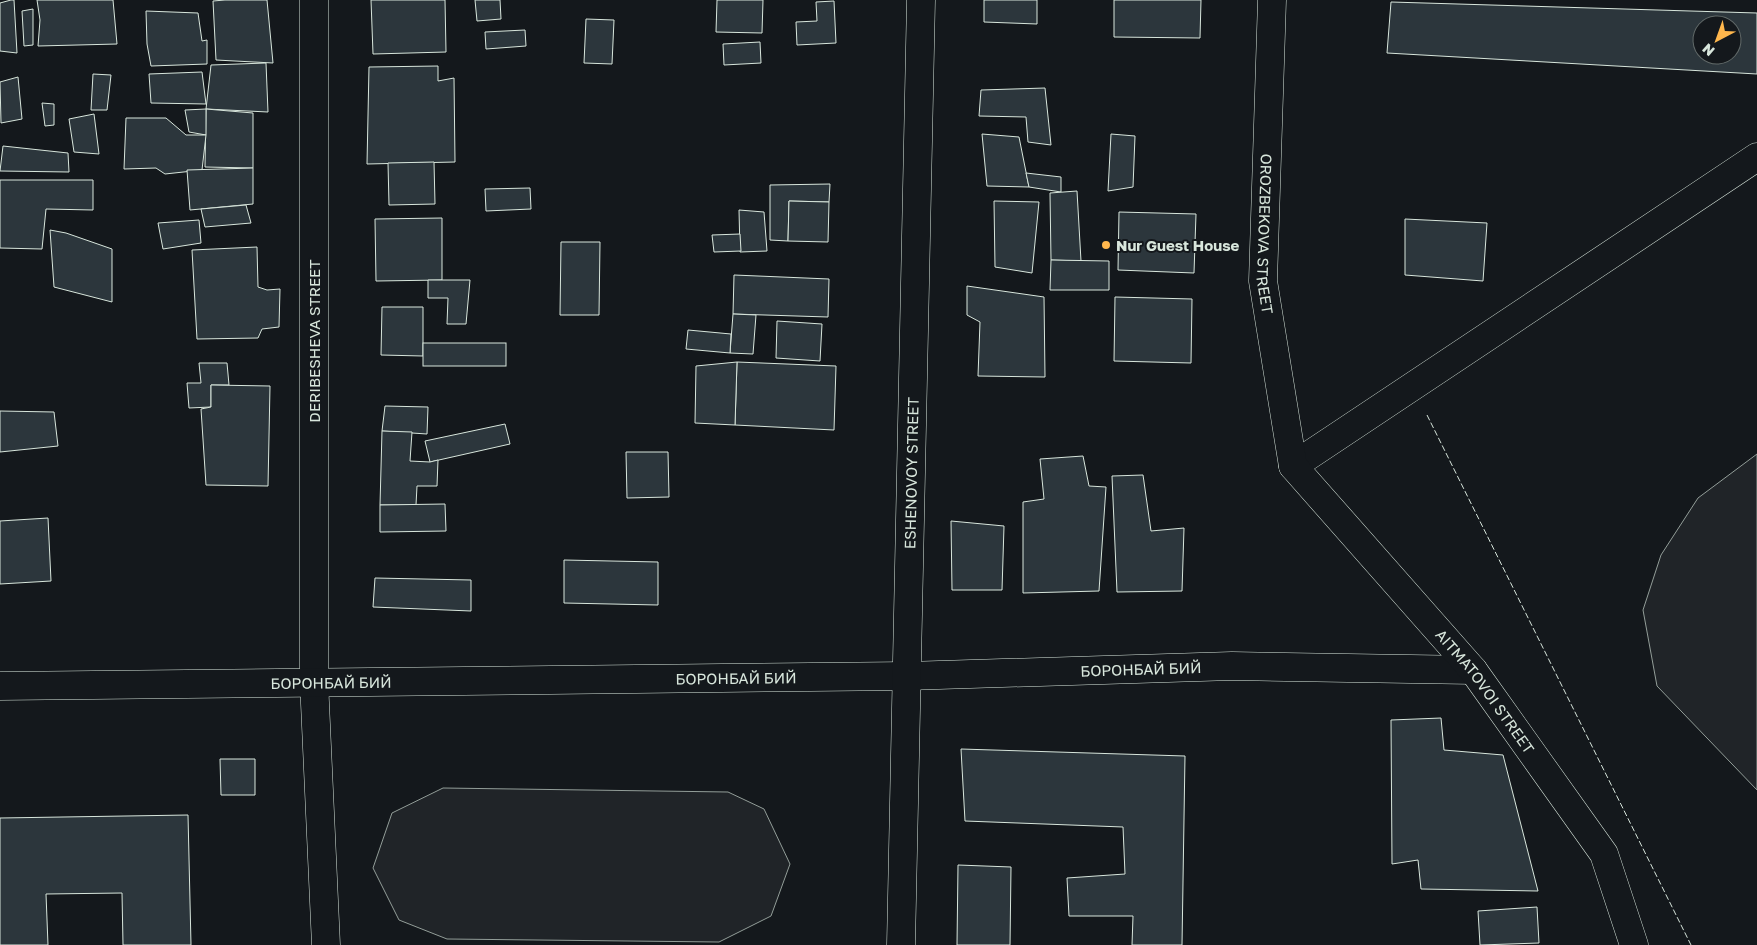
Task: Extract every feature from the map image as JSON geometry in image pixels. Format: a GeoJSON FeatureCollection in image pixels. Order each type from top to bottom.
{"type":"FeatureCollection","features":[{"type":"Feature","properties":{"kind":"street","name":"DERIBESHEVA STREET"},"geometry":{"type":"LineString","coordinates":[[314,0],[314,681],[326,945]]}},
{"type":"Feature","properties":{"kind":"street","name":"ESHENOVOY STREET"},"geometry":{"type":"LineString","coordinates":[[901,945],[921,0]]}},
{"type":"Feature","properties":{"kind":"street","name":"OROZBEKOVA STREET"},"geometry":{"type":"LineString","coordinates":[[1272,0],[1263,281],[1293,466]]}},
{"type":"Feature","properties":{"kind":"street"},"geometry":{"type":"LineString","coordinates":[[1293,466],[1757,158]]}},
{"type":"Feature","properties":{"kind":"street","name":"AITMATOVOI STREET"},"geometry":{"type":"LineString","coordinates":[[1293,466],[1473,670],[1604,854],[1634,945]]}},
{"type":"Feature","properties":{"kind":"street","name":"БОРОНБАЙ БИЙ"},"geometry":{"type":"LineString","coordinates":[[0,686],[314,681],[907,676],[1232,666],[1473,670]]}},
{"type":"Feature","properties":{"kind":"shaded area"},"geometry":{"type":"Polygon","coordinates":[[[1757,454],[1757,790],[1657,686],[1643,610],[1661,555],[1698,498],[1757,454]]]}},
{"type":"Feature","properties":{"kind":"shaded area"},"geometry":{"type":"Polygon","coordinates":[[[443,788],[728,792],[764,809],[790,864],[771,916],[719,942],[447,939],[399,920],[373,868],[392,813],[443,788]]]}},
{"type":"Feature","properties":{"kind":"building"},"geometry":{"type":"Polygon","coordinates":[[[14,0],[17,53],[0,51],[0,3],[14,0]]]}},
{"type":"Feature","properties":{"kind":"building"},"geometry":{"type":"Polygon","coordinates":[[[37,0],[113,0],[117,44],[38,46],[40,20],[37,0]]]}},
{"type":"Feature","properties":{"kind":"building"},"geometry":{"type":"Polygon","coordinates":[[[267,0],[273,63],[216,60],[213,1],[267,0]]]}},
{"type":"Feature","properties":{"kind":"building"},"geometry":{"type":"Polygon","coordinates":[[[371,0],[445,0],[446,52],[373,54],[371,0]]]}},
{"type":"Feature","properties":{"kind":"building"},"geometry":{"type":"Polygon","coordinates":[[[475,0],[500,0],[501,19],[477,21],[475,0]]]}},
{"type":"Feature","properties":{"kind":"building"},"geometry":{"type":"Polygon","coordinates":[[[717,0],[763,0],[762,33],[716,32],[717,0]]]}},
{"type":"Feature","properties":{"kind":"building"},"geometry":{"type":"Polygon","coordinates":[[[984,0],[1037,0],[1037,24],[984,22],[984,0]]]}},
{"type":"Feature","properties":{"kind":"building"},"geometry":{"type":"Polygon","coordinates":[[[1114,0],[1201,0],[1200,38],[1114,37],[1114,0]]]}},
{"type":"Feature","properties":{"kind":"building"},"geometry":{"type":"Polygon","coordinates":[[[834,1],[836,43],[797,45],[796,22],[817,21],[816,2],[834,1]]]}},
{"type":"Feature","properties":{"kind":"building"},"geometry":{"type":"Polygon","coordinates":[[[1391,2],[1757,13],[1757,74],[1387,53],[1391,2]]]}},
{"type":"Feature","properties":{"kind":"building"},"geometry":{"type":"Polygon","coordinates":[[[33,9],[33,45],[24,46],[22,11],[33,9]]]}},
{"type":"Feature","properties":{"kind":"building"},"geometry":{"type":"Polygon","coordinates":[[[146,11],[198,13],[202,41],[207,40],[207,64],[151,66],[147,44],[146,11]]]}},
{"type":"Feature","properties":{"kind":"building"},"geometry":{"type":"Polygon","coordinates":[[[586,19],[614,20],[612,64],[584,63],[586,19]]]}},
{"type":"Feature","properties":{"kind":"building"},"geometry":{"type":"Polygon","coordinates":[[[525,30],[526,46],[486,49],[485,32],[525,30]]]}},
{"type":"Feature","properties":{"kind":"building"},"geometry":{"type":"Polygon","coordinates":[[[760,42],[761,63],[724,65],[723,44],[760,42]]]}},
{"type":"Feature","properties":{"kind":"building"},"geometry":{"type":"Polygon","coordinates":[[[266,63],[268,112],[206,109],[211,65],[266,63]]]}},
{"type":"Feature","properties":{"kind":"building"},"geometry":{"type":"Polygon","coordinates":[[[438,66],[438,81],[454,78],[455,162],[367,164],[369,67],[438,66]]]}},
{"type":"Feature","properties":{"kind":"building"},"geometry":{"type":"Polygon","coordinates":[[[202,72],[206,104],[151,103],[149,74],[202,72]]]}},
{"type":"Feature","properties":{"kind":"building"},"geometry":{"type":"Polygon","coordinates":[[[93,74],[111,75],[107,110],[91,110],[93,74]]]}},
{"type":"Feature","properties":{"kind":"building"},"geometry":{"type":"Polygon","coordinates":[[[18,77],[22,119],[1,123],[0,82],[18,77]]]}},
{"type":"Feature","properties":{"kind":"building"},"geometry":{"type":"Polygon","coordinates":[[[1045,88],[1051,145],[1028,142],[1026,117],[979,116],[981,90],[1045,88]]]}},
{"type":"Feature","properties":{"kind":"building"},"geometry":{"type":"Polygon","coordinates":[[[42,103],[54,104],[54,125],[45,126],[42,103]]]}},
{"type":"Feature","properties":{"kind":"building"},"geometry":{"type":"Polygon","coordinates":[[[206,109],[253,113],[253,168],[205,167],[206,109]]]}},
{"type":"Feature","properties":{"kind":"building"},"geometry":{"type":"Polygon","coordinates":[[[206,109],[206,135],[189,132],[185,110],[206,109]]]}},
{"type":"Feature","properties":{"kind":"building"},"geometry":{"type":"Polygon","coordinates":[[[94,114],[99,154],[74,152],[69,119],[94,114]]]}},
{"type":"Feature","properties":{"kind":"building"},"geometry":{"type":"Polygon","coordinates":[[[126,118],[166,118],[186,135],[206,135],[202,170],[165,174],[156,168],[124,169],[126,118]]]}},
{"type":"Feature","properties":{"kind":"building"},"geometry":{"type":"Polygon","coordinates":[[[982,134],[1019,137],[1029,187],[987,186],[982,134]]]}},
{"type":"Feature","properties":{"kind":"building"},"geometry":{"type":"Polygon","coordinates":[[[1111,134],[1135,136],[1133,187],[1108,191],[1111,134]]]}},
{"type":"Feature","properties":{"kind":"building"},"geometry":{"type":"Polygon","coordinates":[[[3,146],[68,153],[69,172],[0,171],[3,146]]]}},
{"type":"Feature","properties":{"kind":"building"},"geometry":{"type":"Polygon","coordinates":[[[434,162],[435,204],[389,205],[388,163],[434,162]]]}},
{"type":"Feature","properties":{"kind":"building"},"geometry":{"type":"Polygon","coordinates":[[[253,168],[253,204],[190,210],[187,170],[253,168]]]}},
{"type":"Feature","properties":{"kind":"building"},"geometry":{"type":"Polygon","coordinates":[[[1026,173],[1061,177],[1061,192],[1029,187],[1026,173]]]}},
{"type":"Feature","properties":{"kind":"building"},"geometry":{"type":"Polygon","coordinates":[[[0,180],[93,180],[93,210],[46,209],[42,249],[0,248],[0,180]]]}},
{"type":"Feature","properties":{"kind":"building"},"geometry":{"type":"Polygon","coordinates":[[[830,184],[829,202],[789,201],[788,241],[770,240],[770,185],[830,184]]]}},
{"type":"Feature","properties":{"kind":"building"},"geometry":{"type":"Polygon","coordinates":[[[530,188],[531,209],[486,211],[485,189],[530,188]]]}},
{"type":"Feature","properties":{"kind":"building"},"geometry":{"type":"Polygon","coordinates":[[[1077,191],[1081,261],[1051,260],[1050,193],[1077,191]]]}},
{"type":"Feature","properties":{"kind":"building"},"geometry":{"type":"Polygon","coordinates":[[[789,201],[829,202],[828,242],[788,241],[789,201]]]}},
{"type":"Feature","properties":{"kind":"building"},"geometry":{"type":"Polygon","coordinates":[[[994,201],[1039,202],[1032,273],[995,267],[994,201]]]}},
{"type":"Feature","properties":{"kind":"building"},"geometry":{"type":"Polygon","coordinates":[[[246,205],[251,223],[205,227],[201,209],[246,205]]]}},
{"type":"Feature","properties":{"kind":"building"},"geometry":{"type":"Polygon","coordinates":[[[739,210],[764,212],[767,251],[740,252],[739,210]]]}},
{"type":"Feature","properties":{"kind":"building"},"geometry":{"type":"Polygon","coordinates":[[[1119,212],[1196,214],[1194,273],[1118,270],[1119,212]]]}},
{"type":"Feature","properties":{"kind":"building"},"geometry":{"type":"Polygon","coordinates":[[[442,218],[442,280],[376,281],[375,219],[442,218]]]}},
{"type":"Feature","properties":{"kind":"building"},"geometry":{"type":"Polygon","coordinates":[[[1405,219],[1487,223],[1483,281],[1405,275],[1405,219]]]}},
{"type":"Feature","properties":{"kind":"building"},"geometry":{"type":"Polygon","coordinates":[[[199,220],[201,243],[163,249],[158,223],[199,220]]]}},
{"type":"Feature","properties":{"kind":"building"},"geometry":{"type":"Polygon","coordinates":[[[50,230],[66,233],[112,249],[112,302],[54,287],[50,230]]]}},
{"type":"Feature","properties":{"kind":"building"},"geometry":{"type":"Polygon","coordinates":[[[740,234],[741,251],[714,252],[712,235],[740,234]]]}},
{"type":"Feature","properties":{"kind":"building"},"geometry":{"type":"Polygon","coordinates":[[[561,242],[600,242],[599,315],[560,315],[561,242]]]}},
{"type":"Feature","properties":{"kind":"building"},"geometry":{"type":"Polygon","coordinates":[[[257,247],[258,287],[267,290],[280,289],[279,327],[262,329],[258,338],[197,339],[192,250],[257,247]]]}},
{"type":"Feature","properties":{"kind":"building"},"geometry":{"type":"Polygon","coordinates":[[[1051,260],[1109,261],[1109,290],[1050,290],[1051,260]]]}},
{"type":"Feature","properties":{"kind":"building"},"geometry":{"type":"Polygon","coordinates":[[[734,275],[829,279],[828,317],[733,314],[734,275]]]}},
{"type":"Feature","properties":{"kind":"building"},"geometry":{"type":"Polygon","coordinates":[[[428,280],[470,280],[466,324],[447,324],[448,298],[428,298],[428,280]]]}},
{"type":"Feature","properties":{"kind":"building"},"geometry":{"type":"Polygon","coordinates":[[[967,286],[1044,297],[1045,377],[978,376],[980,322],[967,315],[967,286]]]}},
{"type":"Feature","properties":{"kind":"building"},"geometry":{"type":"Polygon","coordinates":[[[1115,297],[1192,299],[1191,363],[1114,361],[1115,297]]]}},
{"type":"Feature","properties":{"kind":"building"},"geometry":{"type":"Polygon","coordinates":[[[382,307],[423,307],[423,356],[381,355],[382,307]]]}},
{"type":"Feature","properties":{"kind":"building"},"geometry":{"type":"Polygon","coordinates":[[[733,314],[756,315],[753,354],[730,353],[733,314]]]}},
{"type":"Feature","properties":{"kind":"building"},"geometry":{"type":"Polygon","coordinates":[[[777,321],[822,324],[820,361],[776,358],[777,321]]]}},
{"type":"Feature","properties":{"kind":"building"},"geometry":{"type":"Polygon","coordinates":[[[688,330],[731,334],[730,353],[686,349],[688,330]]]}},
{"type":"Feature","properties":{"kind":"building"},"geometry":{"type":"Polygon","coordinates":[[[423,343],[506,343],[506,366],[423,366],[423,343]]]}},
{"type":"Feature","properties":{"kind":"building"},"geometry":{"type":"Polygon","coordinates":[[[737,362],[836,366],[834,430],[735,425],[737,362]]]}},
{"type":"Feature","properties":{"kind":"building"},"geometry":{"type":"Polygon","coordinates":[[[737,362],[735,425],[695,423],[696,366],[737,362]]]}},
{"type":"Feature","properties":{"kind":"building"},"geometry":{"type":"Polygon","coordinates":[[[199,363],[227,363],[229,385],[211,385],[211,407],[189,408],[187,383],[201,383],[199,363]]]}},
{"type":"Feature","properties":{"kind":"building"},"geometry":{"type":"Polygon","coordinates":[[[211,385],[270,386],[268,486],[206,485],[201,409],[211,407],[211,385]]]}},
{"type":"Feature","properties":{"kind":"building"},"geometry":{"type":"Polygon","coordinates":[[[385,406],[428,407],[427,434],[382,431],[385,406]]]}},
{"type":"Feature","properties":{"kind":"building"},"geometry":{"type":"Polygon","coordinates":[[[0,411],[54,412],[58,446],[0,452],[0,411]]]}},
{"type":"Feature","properties":{"kind":"building"},"geometry":{"type":"Polygon","coordinates":[[[505,424],[510,444],[430,462],[425,441],[505,424]]]}},
{"type":"Feature","properties":{"kind":"building"},"geometry":{"type":"Polygon","coordinates":[[[382,431],[412,432],[410,461],[430,462],[438,460],[437,486],[417,486],[416,505],[380,505],[382,431]]]}},
{"type":"Feature","properties":{"kind":"building"},"geometry":{"type":"Polygon","coordinates":[[[626,452],[668,452],[669,497],[627,498],[626,452]]]}},
{"type":"Feature","properties":{"kind":"building"},"geometry":{"type":"Polygon","coordinates":[[[1083,456],[1089,486],[1106,487],[1099,591],[1023,593],[1023,502],[1044,499],[1040,459],[1083,456]]]}},
{"type":"Feature","properties":{"kind":"building"},"geometry":{"type":"Polygon","coordinates":[[[1143,475],[1151,531],[1184,528],[1182,591],[1117,592],[1112,476],[1143,475]]]}},
{"type":"Feature","properties":{"kind":"building"},"geometry":{"type":"Polygon","coordinates":[[[445,504],[446,531],[380,532],[380,505],[445,504]]]}},
{"type":"Feature","properties":{"kind":"building"},"geometry":{"type":"Polygon","coordinates":[[[48,518],[51,581],[0,584],[0,521],[48,518]]]}},
{"type":"Feature","properties":{"kind":"building"},"geometry":{"type":"Polygon","coordinates":[[[951,521],[1004,526],[1002,590],[952,590],[951,521]]]}},
{"type":"Feature","properties":{"kind":"building"},"geometry":{"type":"Polygon","coordinates":[[[564,560],[658,562],[658,605],[564,603],[564,560]]]}},
{"type":"Feature","properties":{"kind":"building"},"geometry":{"type":"Polygon","coordinates":[[[375,578],[471,580],[471,611],[373,607],[375,578]]]}},
{"type":"Feature","properties":{"kind":"building"},"geometry":{"type":"Polygon","coordinates":[[[1441,718],[1444,750],[1503,755],[1538,891],[1421,889],[1418,860],[1392,864],[1391,720],[1441,718]]]}},
{"type":"Feature","properties":{"kind":"building"},"geometry":{"type":"Polygon","coordinates":[[[961,749],[1185,756],[1182,945],[1132,945],[1133,916],[1069,916],[1067,878],[1125,874],[1123,827],[965,821],[961,749]]]}},
{"type":"Feature","properties":{"kind":"building"},"geometry":{"type":"Polygon","coordinates":[[[220,759],[255,759],[255,795],[221,795],[220,759]]]}},
{"type":"Feature","properties":{"kind":"building"},"geometry":{"type":"Polygon","coordinates":[[[188,815],[191,945],[123,945],[122,893],[46,894],[48,945],[0,945],[0,818],[188,815]]]}},
{"type":"Feature","properties":{"kind":"building"},"geometry":{"type":"Polygon","coordinates":[[[958,865],[1011,867],[1010,945],[957,945],[958,865]]]}},
{"type":"Feature","properties":{"kind":"building"},"geometry":{"type":"Polygon","coordinates":[[[1537,907],[1539,943],[1480,945],[1478,911],[1537,907]]]}},
{"type":"Feature","properties":{"kind":"fence"},"geometry":{"type":"LineString","coordinates":[[1427,415],[1691,945]]}},
{"type":"Feature","properties":{"kind":"place","name":"Nur Guest House"},"geometry":{"type":"Point","coordinates":[1106,245]}}]}
